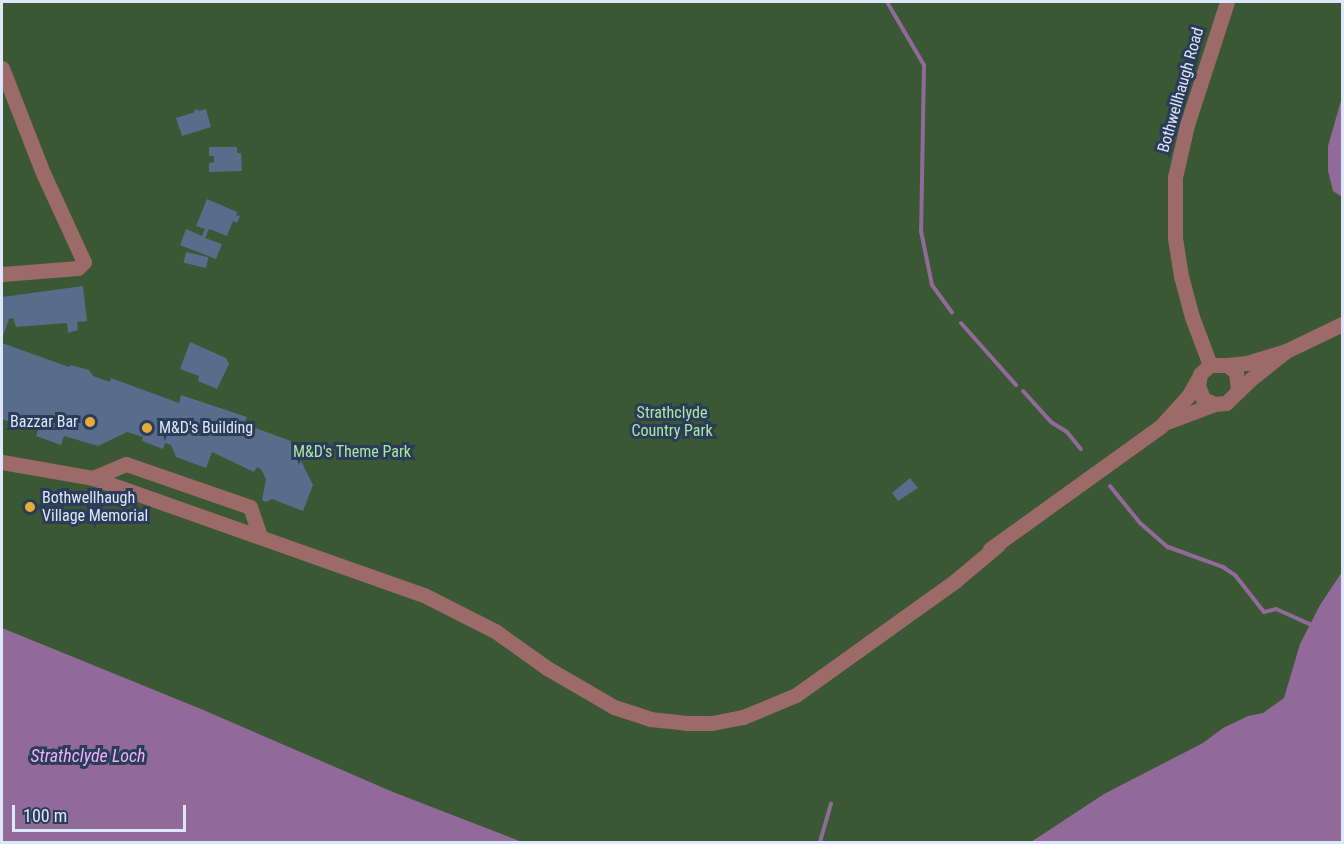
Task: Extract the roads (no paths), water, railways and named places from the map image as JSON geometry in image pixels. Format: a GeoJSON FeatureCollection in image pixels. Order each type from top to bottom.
{"type":"FeatureCollection","features":[{"type":"Feature","properties":{"kind":"street","name":"Bothwellhaugh Road"},"geometry":{"type":"LineString","coordinates":[[1210,365],[1192,317],[1181,276],[1175,238],[1175,177],[1187,125],[1227,2]]}},
{"type":"Feature","properties":{"kind":"street"},"geometry":{"type":"LineString","coordinates":[[2,68],[43,173],[84,262],[78,268],[2,274]]}},
{"type":"Feature","properties":{"kind":"street"},"geometry":{"type":"LineString","coordinates":[[1161,426],[1189,395],[1198,379],[1210,365],[1247,363],[1286,351],[1342,324]]}},
{"type":"Feature","properties":{"kind":"street"},"geometry":{"type":"LineString","coordinates":[[773,705],[846,656],[926,593],[1161,426],[1192,411],[1231,401],[1238,391],[1286,351]]}},
{"type":"Feature","properties":{"kind":"street"},"geometry":{"type":"LineString","coordinates":[[1227,365],[1236,372],[1238,391]]}},
{"type":"Feature","properties":{"kind":"street"},"geometry":{"type":"LineString","coordinates":[[1198,379],[1198,392],[1203,399],[1215,404]]}},
{"type":"Feature","properties":{"kind":"street"},"geometry":{"type":"LineString","coordinates":[[2,462],[93,478],[424,595],[495,631],[547,668],[614,707],[670,722],[712,723],[743,717],[796,695],[956,580],[998,544]]}},
{"type":"Feature","properties":{"kind":"street"},"geometry":{"type":"LineString","coordinates":[[93,478],[126,464],[250,507],[260,536]]}},
{"type":"Feature","properties":{"kind":"water"},"geometry":{"type":"Polygon","coordinates":[[[1342,97],[1342,197],[1333,191],[1328,171],[1328,146],[1342,97]]]}},
{"type":"Feature","properties":{"kind":"water"},"geometry":{"type":"Polygon","coordinates":[[[1342,572],[1342,842],[1031,842],[1104,794],[1203,743],[1223,728],[1248,716],[1263,713],[1284,698],[1300,644],[1320,605],[1342,572]]]}},
{"type":"Feature","properties":{"kind":"water","name":"Strathclyde Loch"},"geometry":{"type":"Polygon","coordinates":[[[2,628],[201,709],[393,792],[522,842],[2,842],[2,628]]]}},
{"type":"Feature","properties":{"kind":"waterway"},"geometry":{"type":"LineString","coordinates":[[887,2],[924,65],[921,231],[932,285],[952,313]]}},
{"type":"Feature","properties":{"kind":"waterway"},"geometry":{"type":"LineString","coordinates":[[961,323],[1016,385]]}},
{"type":"Feature","properties":{"kind":"waterway"},"geometry":{"type":"LineString","coordinates":[[1023,391],[1051,422],[1067,432],[1081,449]]}},
{"type":"Feature","properties":{"kind":"waterway"},"geometry":{"type":"LineString","coordinates":[[1110,486],[1140,523],[1168,547],[1223,567],[1235,575],[1264,612],[1276,609],[1310,624]]}},
{"type":"Feature","properties":{"kind":"waterway"},"geometry":{"type":"LineString","coordinates":[[820,842],[831,804]]}},
{"type":"Feature","properties":{"kind":"place","name":"Bazzar Bar"},"geometry":{"type":"Point","coordinates":[90,422]}},
{"type":"Feature","properties":{"kind":"place","name":"M&D's Building"},"geometry":{"type":"Point","coordinates":[147,428]}},
{"type":"Feature","properties":{"kind":"place","name":"Bothwellhaugh Village Memorial"},"geometry":{"type":"Point","coordinates":[30,507]}},
{"type":"Feature","properties":{"kind":"park label","name":"Strathclyde Country Park"},"geometry":{"type":"Point","coordinates":[672,422]}},
{"type":"Feature","properties":{"kind":"park label","name":"M&D's Theme Park"},"geometry":{"type":"Point","coordinates":[352,452]}}]}
